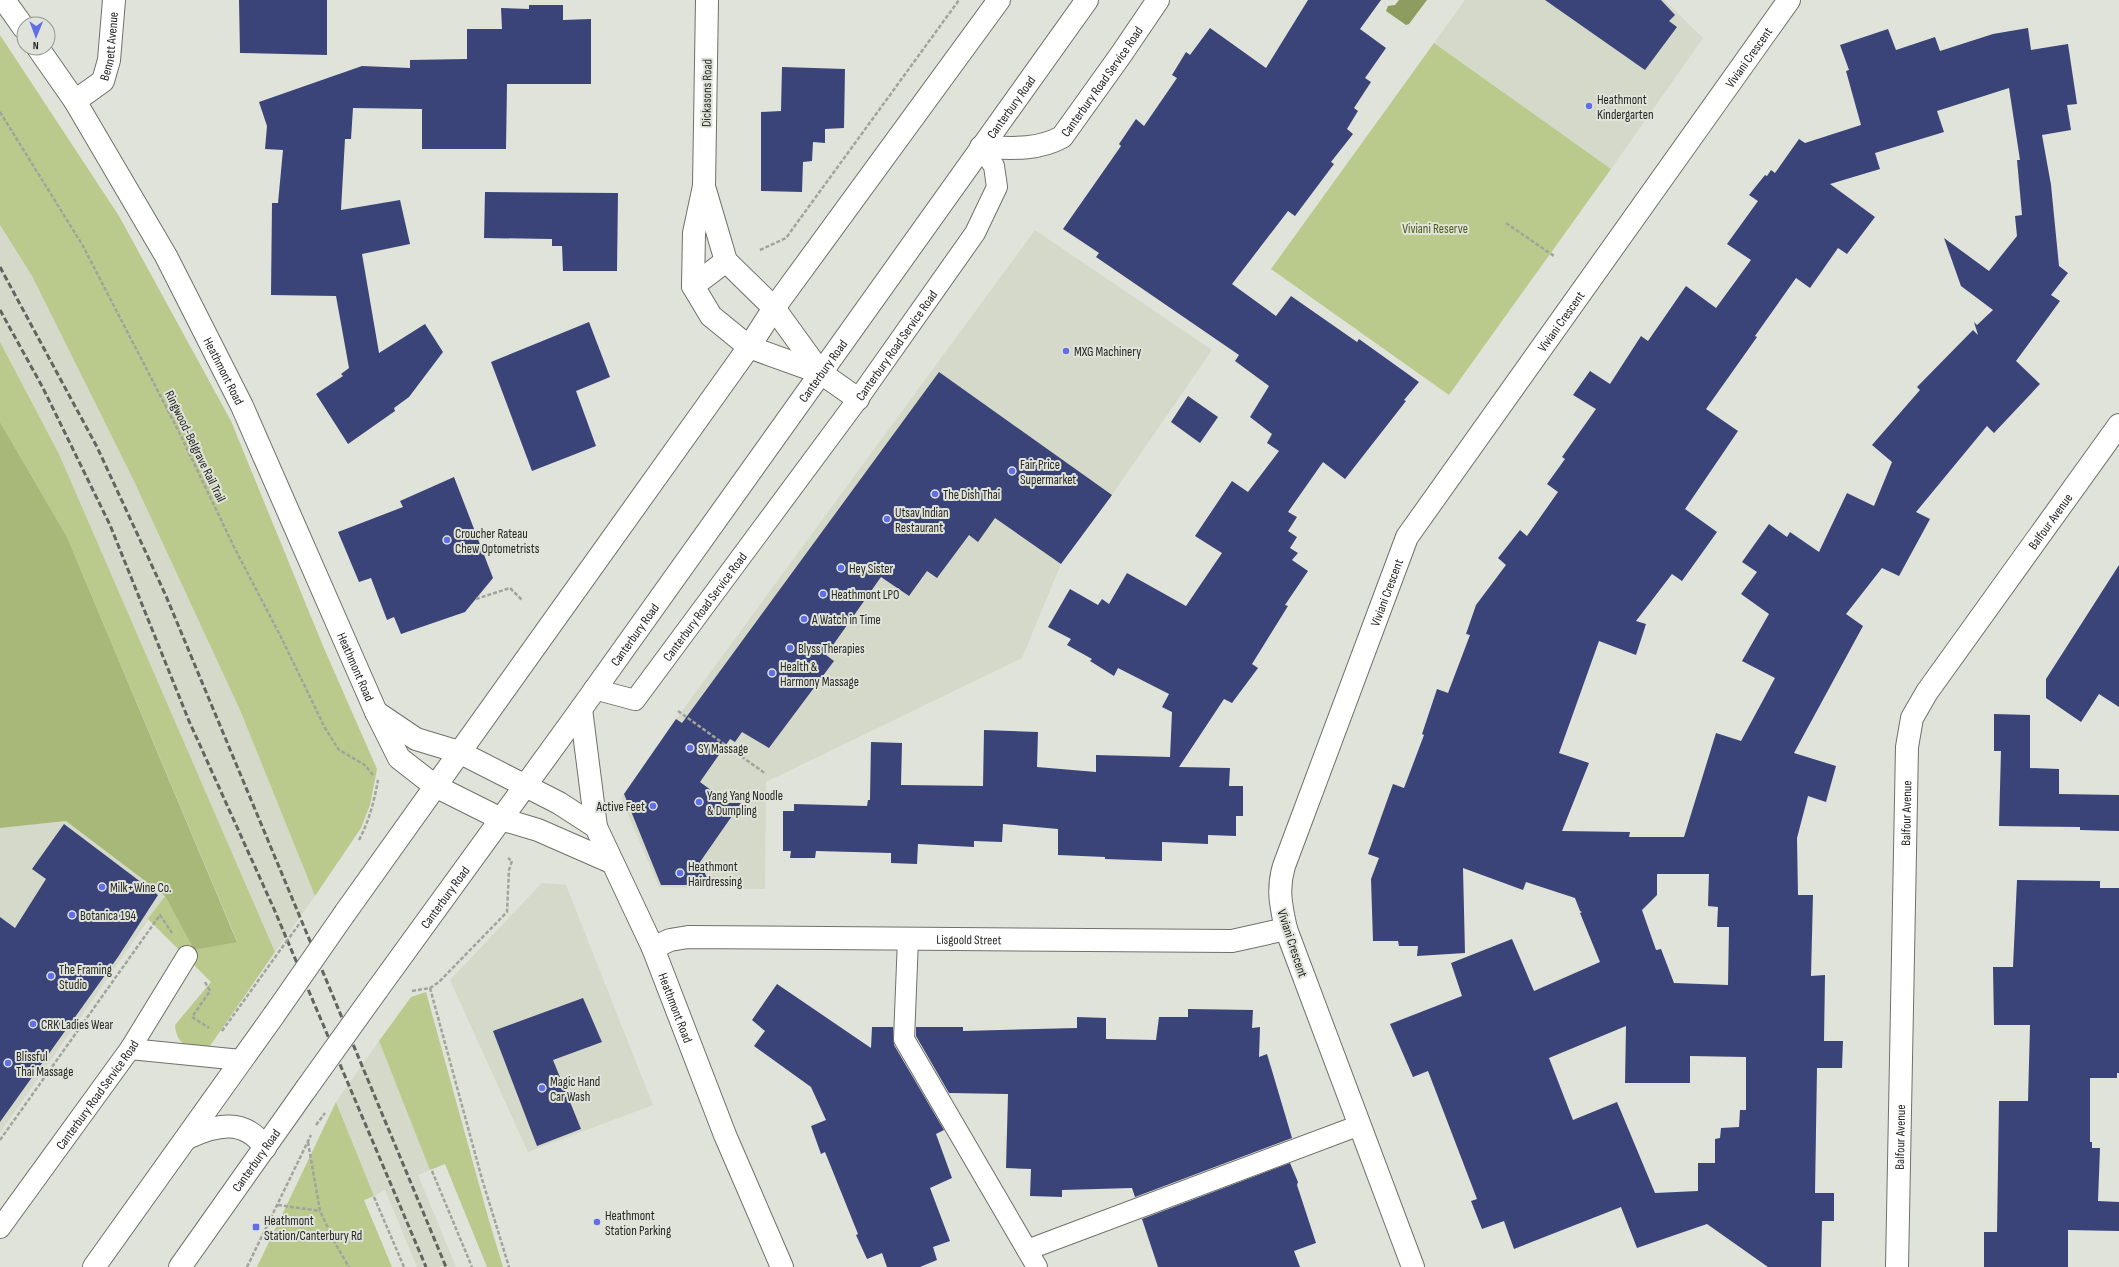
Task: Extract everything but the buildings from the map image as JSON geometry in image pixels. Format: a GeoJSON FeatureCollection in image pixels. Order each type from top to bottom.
{"type":"FeatureCollection","features":[{"type":"Feature","properties":{"kind":"street"},"geometry":{"type":"LineString","coordinates":[[4,0],[16,17]]}},
{"type":"Feature","properties":{"kind":"street","name":"Bennett Avenue"},"geometry":{"type":"LineString","coordinates":[[75,101],[103,81],[108,60],[114,0]]}},
{"type":"Feature","properties":{"kind":"street","name":"Dickasons Road"},"geometry":{"type":"LineString","coordinates":[[693,286],[694,233],[704,186],[707,0]]}},
{"type":"Feature","properties":{"kind":"street"},"geometry":{"type":"LineString","coordinates":[[94,1267],[187,1138],[345,913],[423,806],[459,752],[749,347],[774,308],[999,0]]}},
{"type":"Feature","properties":{"kind":"street","name":"Canterbury Road"},"geometry":{"type":"LineString","coordinates":[[180,1267],[377,990],[581,709],[1086,0]]}},
{"type":"Feature","properties":{"kind":"street","name":"Canterbury Road Service Road"},"geometry":{"type":"LineString","coordinates":[[981,147],[1034,147],[1051,143],[1062,137],[1158,0]]}},
{"type":"Feature","properties":{"kind":"street","name":"Viviani Crescent"},"geometry":{"type":"LineString","coordinates":[[1413,1267],[1286,929],[1279,899],[1279,881],[1407,537],[1789,0]]}},
{"type":"Feature","properties":{"kind":"street","name":"Heathmont Road"},"geometry":{"type":"LineString","coordinates":[[44,56],[75,101],[166,256],[242,406],[376,712],[399,758],[435,786],[501,819],[538,830],[610,862]]}},
{"type":"Feature","properties":{"kind":"street","name":"Dickasons Road"},"geometry":{"type":"LineString","coordinates":[[704,186],[726,261],[774,308],[821,373]]}},
{"type":"Feature","properties":{"kind":"street"},"geometry":{"type":"LineString","coordinates":[[726,261],[693,286],[711,316],[749,347],[821,373],[858,398]]}},
{"type":"Feature","properties":{"kind":"street","name":"Balfour Avenue"},"geometry":{"type":"LineString","coordinates":[[1897,1267],[1907,747],[1912,718],[1927,692],[2119,425]]}},
{"type":"Feature","properties":{"kind":"street","name":"Heathmont Road"},"geometry":{"type":"LineString","coordinates":[[581,709],[596,827],[610,862],[653,948],[725,1135],[782,1267]]}},
{"type":"Feature","properties":{"kind":"street","name":"Heathmont Road"},"geometry":{"type":"LineString","coordinates":[[376,712],[416,739],[459,752],[524,787]]}},
{"type":"Feature","properties":{"kind":"street"},"geometry":{"type":"LineString","coordinates":[[524,787],[559,803],[596,827]]}},
{"type":"Feature","properties":{"kind":"street","name":"Lisgoold Street"},"geometry":{"type":"LineString","coordinates":[[653,948],[670,940],[688,937],[1232,941],[1286,929]]}},
{"type":"Feature","properties":{"kind":"street"},"geometry":{"type":"LineString","coordinates":[[187,1138],[205,1130],[225,1126],[251,1132],[264,1148]]}},
{"type":"Feature","properties":{"kind":"lane","name":"Canterbury Road Service Road"},"geometry":{"type":"LineString","coordinates":[[594,689],[635,700],[858,398],[975,233],[995,194],[997,179],[994,166],[981,147]]}},
{"type":"Feature","properties":{"kind":"lane"},"geometry":{"type":"LineString","coordinates":[[908,939],[904,1039],[1037,1267]]}},
{"type":"Feature","properties":{"kind":"lane","name":"Canterbury Road Service Road"},"geometry":{"type":"LineString","coordinates":[[0,1228],[130,1049],[187,956]]}},
{"type":"Feature","properties":{"kind":"lane"},"geometry":{"type":"LineString","coordinates":[[130,1049],[241,1060]]}},
{"type":"Feature","properties":{"kind":"lane"},"geometry":{"type":"LineString","coordinates":[[1027,1250],[1360,1125]]}},
{"type":"Feature","properties":{"kind":"path"},"geometry":{"type":"LineString","coordinates":[[760,250],[786,238],[958,0]]}},
{"type":"Feature","properties":{"kind":"path","name":"Ringwood-Belgrave Rail Trail"},"geometry":{"type":"LineString","coordinates":[[0,112],[84,246],[179,432],[235,549],[281,637],[325,728],[339,750],[365,765],[378,780],[367,825],[358,842]]}},
{"type":"Feature","properties":{"kind":"path"},"geometry":{"type":"LineString","coordinates":[[1506,224],[1554,256]]}},
{"type":"Feature","properties":{"kind":"path"},"geometry":{"type":"LineString","coordinates":[[476,599],[510,588],[522,600]]}},
{"type":"Feature","properties":{"kind":"path"},"geometry":{"type":"LineString","coordinates":[[678,711],[766,774]]}},
{"type":"Feature","properties":{"kind":"path"},"geometry":{"type":"LineString","coordinates":[[0,1140],[160,915],[210,991],[192,1017],[214,1031]]}},
{"type":"Feature","properties":{"kind":"path"},"geometry":{"type":"LineString","coordinates":[[219,1034],[286,942]]}},
{"type":"Feature","properties":{"kind":"path"},"geometry":{"type":"LineString","coordinates":[[430,988],[482,1179],[508,1267]]}},
{"type":"Feature","properties":{"kind":"path"},"geometry":{"type":"LineString","coordinates":[[247,1267],[308,1142],[320,1211],[336,1245],[349,1267]]}},
{"type":"Feature","properties":{"kind":"path"},"geometry":{"type":"LineString","coordinates":[[432,1171],[472,1267]]}},
{"type":"Feature","properties":{"kind":"path"},"geometry":{"type":"LineString","coordinates":[[374,1197],[404,1267]]}},
{"type":"Feature","properties":{"kind":"path"},"geometry":{"type":"LineString","coordinates":[[278,1204],[320,1211]]}},
{"type":"Feature","properties":{"kind":"shaded area"},"geometry":{"type":"Polygon","coordinates":[[[1399,0],[1427,0],[1409,24],[1406,25],[1386,11],[1388,6],[1395,5],[1399,0]]]}},
{"type":"Feature","properties":{"kind":"shaded area","name":"Heathmont Kindergarten"},"geometry":{"type":"Polygon","coordinates":[[[1465,0],[1664,0],[1703,38],[1611,169],[1434,43],[1465,0]]]}},
{"type":"Feature","properties":{"kind":"shaded area"},"geometry":{"type":"Polygon","coordinates":[[[0,225],[32,276],[133,479],[240,710],[315,896],[275,952],[59,454],[0,342],[0,225]]]}},
{"type":"Feature","properties":{"kind":"shaded area"},"geometry":{"type":"Polygon","coordinates":[[[1035,230],[1212,350],[1112,495],[1061,564],[1022,658],[766,782],[765,889],[659,887],[621,798],[676,719],[1035,230]]]}},
{"type":"Feature","properties":{"kind":"shaded area"},"geometry":{"type":"Polygon","coordinates":[[[0,422],[67,537],[237,942],[194,950],[165,896],[66,821],[0,828],[0,422]]]}},
{"type":"Feature","properties":{"kind":"shaded area"},"geometry":{"type":"Polygon","coordinates":[[[66,821],[165,896],[0,1133],[0,828],[66,821]]]}},
{"type":"Feature","properties":{"kind":"shaded area"},"geometry":{"type":"Polygon","coordinates":[[[542,883],[566,885],[653,1105],[528,1152],[450,980],[542,883]]]}},
{"type":"Feature","properties":{"kind":"shaded area"},"geometry":{"type":"Polygon","coordinates":[[[379,1041],[430,1170],[418,1175],[456,1267],[417,1267],[385,1190],[374,1196],[336,1102],[379,1041]]]}},
{"type":"Feature","properties":{"kind":"green space"},"geometry":{"type":"Polygon","coordinates":[[[0,35],[119,216],[231,421],[323,646],[377,769],[370,805],[361,828],[315,896],[240,710],[133,479],[32,276],[0,225],[0,35]]]}},
{"type":"Feature","properties":{"kind":"green space","name":"Viviani Reserve"},"geometry":{"type":"Polygon","coordinates":[[[1434,43],[1611,169],[1449,395],[1271,269],[1434,43]]]}},
{"type":"Feature","properties":{"kind":"green space"},"geometry":{"type":"Polygon","coordinates":[[[0,342],[59,454],[275,952],[205,1053],[184,1044],[178,1037],[175,1025],[211,982],[148,919],[165,896],[194,950],[237,941],[67,537],[0,422],[0,342]]]}},
{"type":"Feature","properties":{"kind":"green space"},"geometry":{"type":"Polygon","coordinates":[[[426,992],[503,1267],[487,1267],[445,1164],[430,1170],[379,1041],[411,997],[426,992]]]}},
{"type":"Feature","properties":{"kind":"green space"},"geometry":{"type":"Polygon","coordinates":[[[336,1102],[374,1196],[364,1200],[392,1267],[257,1267],[336,1102]]]}},
{"type":"Feature","properties":{"kind":"railway"},"geometry":{"type":"LineString","coordinates":[[0,267],[97,447],[166,596],[446,1267]]}},
{"type":"Feature","properties":{"kind":"railway"},"geometry":{"type":"LineString","coordinates":[[0,310],[43,388],[110,525],[189,721],[274,909],[426,1267]]}},
{"type":"Feature","properties":{"kind":"place","name":"Heathmont Kindergarten"},"geometry":{"type":"Point","coordinates":[1589,106]}},
{"type":"Feature","properties":{"kind":"place","name":"MXG Machinery"},"geometry":{"type":"Point","coordinates":[1066,351]}},
{"type":"Feature","properties":{"kind":"place","name":"Fair Price Supermarket"},"geometry":{"type":"Point","coordinates":[1012,471]}},
{"type":"Feature","properties":{"kind":"place","name":"The Dish Thai"},"geometry":{"type":"Point","coordinates":[935,494]}},
{"type":"Feature","properties":{"kind":"place","name":"Utsav Indian Restaurant"},"geometry":{"type":"Point","coordinates":[887,519]}},
{"type":"Feature","properties":{"kind":"place","name":"Croucher Rateau Chew Optometrists"},"geometry":{"type":"Point","coordinates":[447,540]}},
{"type":"Feature","properties":{"kind":"place","name":"Hey Sister"},"geometry":{"type":"Point","coordinates":[841,568]}},
{"type":"Feature","properties":{"kind":"place","name":"Heathmont LPO"},"geometry":{"type":"Point","coordinates":[823,594]}},
{"type":"Feature","properties":{"kind":"place","name":"A Watch in Time"},"geometry":{"type":"Point","coordinates":[804,619]}},
{"type":"Feature","properties":{"kind":"place","name":"Blyss Therapies"},"geometry":{"type":"Point","coordinates":[790,648]}},
{"type":"Feature","properties":{"kind":"place","name":"Health & Harmony Massage"},"geometry":{"type":"Point","coordinates":[772,673]}},
{"type":"Feature","properties":{"kind":"place","name":"SY Massage"},"geometry":{"type":"Point","coordinates":[690,748]}},
{"type":"Feature","properties":{"kind":"place","name":"Yang Yang Noodle & Dumpling"},"geometry":{"type":"Point","coordinates":[699,802]}},
{"type":"Feature","properties":{"kind":"place","name":"Active Feet"},"geometry":{"type":"Point","coordinates":[653,806]}},
{"type":"Feature","properties":{"kind":"place","name":"Heathmont Hairdressing"},"geometry":{"type":"Point","coordinates":[680,873]}},
{"type":"Feature","properties":{"kind":"place","name":"Milk+Wine Co."},"geometry":{"type":"Point","coordinates":[102,887]}},
{"type":"Feature","properties":{"kind":"place","name":"Botanica 194"},"geometry":{"type":"Point","coordinates":[72,915]}},
{"type":"Feature","properties":{"kind":"place","name":"The Framing Studio"},"geometry":{"type":"Point","coordinates":[51,976]}},
{"type":"Feature","properties":{"kind":"place","name":"CRK Ladies Wear"},"geometry":{"type":"Point","coordinates":[33,1024]}},
{"type":"Feature","properties":{"kind":"place","name":"Blissful Thai Massage"},"geometry":{"type":"Point","coordinates":[8,1063]}},
{"type":"Feature","properties":{"kind":"place","name":"Magic Hand Car Wash"},"geometry":{"type":"Point","coordinates":[542,1088]}},
{"type":"Feature","properties":{"kind":"place","name":"Heathmont Station Parking"},"geometry":{"type":"Point","coordinates":[597,1222]}},
{"type":"Feature","properties":{"kind":"place","name":"Heathmont Station/Canterbury Rd"},"geometry":{"type":"Point","coordinates":[256,1227]}}]}
